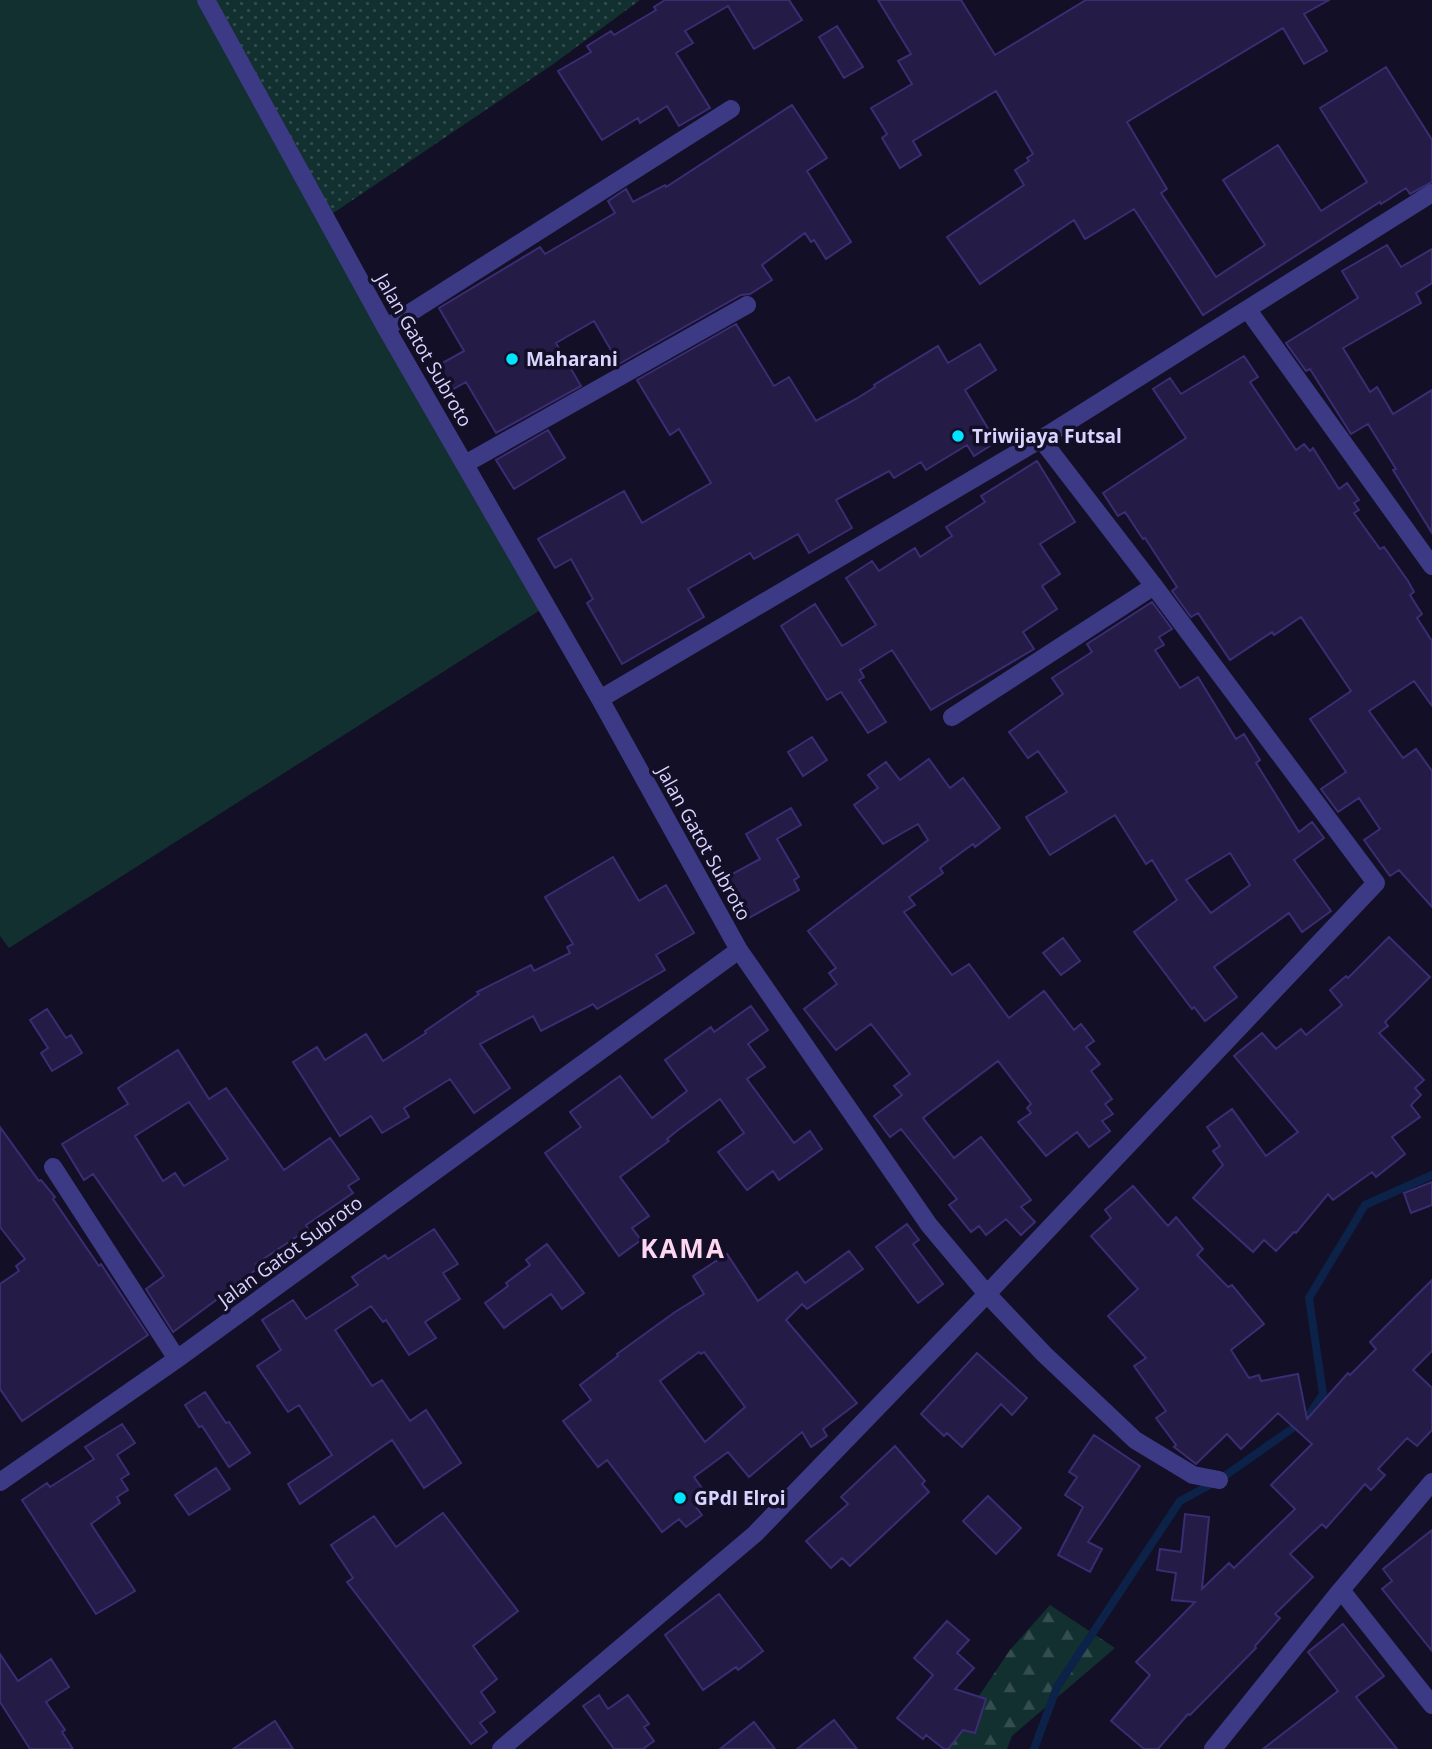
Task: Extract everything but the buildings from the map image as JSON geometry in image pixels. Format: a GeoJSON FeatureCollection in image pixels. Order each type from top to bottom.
{"type":"FeatureCollection","features":[{"type":"Feature","properties":{"kind":"street","name":"Jalan Gatot Subroto"},"geometry":{"type":"LineString","coordinates":[[0,1482],[177,1359],[739,950],[600,699],[386,328],[206,0]]}},
{"type":"Feature","properties":{"kind":"street"},"geometry":{"type":"LineString","coordinates":[[386,328],[731,109]]}},
{"type":"Feature","properties":{"kind":"street"},"geometry":{"type":"LineString","coordinates":[[600,699],[1041,439],[1432,194]]}},
{"type":"Feature","properties":{"kind":"street"},"geometry":{"type":"LineString","coordinates":[[465,464],[747,305]]}},
{"type":"Feature","properties":{"kind":"street"},"geometry":{"type":"LineString","coordinates":[[1248,310],[1432,566]]}},
{"type":"Feature","properties":{"kind":"street"},"geometry":{"type":"LineString","coordinates":[[501,1749],[755,1534],[1376,883],[1041,439]]}},
{"type":"Feature","properties":{"kind":"street"},"geometry":{"type":"LineString","coordinates":[[952,717],[1154,586]]}},
{"type":"Feature","properties":{"kind":"street"},"geometry":{"type":"LineString","coordinates":[[739,950],[929,1225],[986,1294],[1044,1354],[1135,1440],[1193,1475],[1219,1480]]}},
{"type":"Feature","properties":{"kind":"street"},"geometry":{"type":"LineString","coordinates":[[53,1167],[177,1359]]}},
{"type":"Feature","properties":{"kind":"street"},"geometry":{"type":"LineString","coordinates":[[1213,1749],[1432,1482]]}},
{"type":"Feature","properties":{"kind":"street"},"geometry":{"type":"LineString","coordinates":[[1341,1590],[1432,1705]]}},
{"type":"Feature","properties":{"kind":"green space"},"geometry":{"type":"Polygon","coordinates":[[[0,0],[205,0],[545,607],[9,948],[0,936],[0,0]]]}},
{"type":"Feature","properties":{"kind":"green space"},"geometry":{"type":"Polygon","coordinates":[[[216,0],[640,0],[552,65],[326,218],[216,0]]]}},
{"type":"Feature","properties":{"kind":"green space"},"geometry":{"type":"Polygon","coordinates":[[[1050,1605],[1115,1648],[1012,1736],[1007,1749],[943,1749],[1010,1650],[1050,1605]]]}},
{"type":"Feature","properties":{"kind":"waterway"},"geometry":{"type":"LineString","coordinates":[[1034,1749],[1057,1687],[1180,1501],[1219,1480],[1307,1418],[1323,1394],[1309,1298],[1365,1205],[1432,1175]]}},
{"type":"Feature","properties":{"kind":"place","name":"Maharani"},"geometry":{"type":"Point","coordinates":[512,359]}},
{"type":"Feature","properties":{"kind":"place","name":"Triwijaya Futsal"},"geometry":{"type":"Point","coordinates":[958,436]}},
{"type":"Feature","properties":{"kind":"place","name":"GPdI Elroi"},"geometry":{"type":"Point","coordinates":[680,1498]}},
{"type":"Feature","properties":{"kind":"district","name":"KAMA"},"geometry":{"type":"Point","coordinates":[683,1248]}}]}
